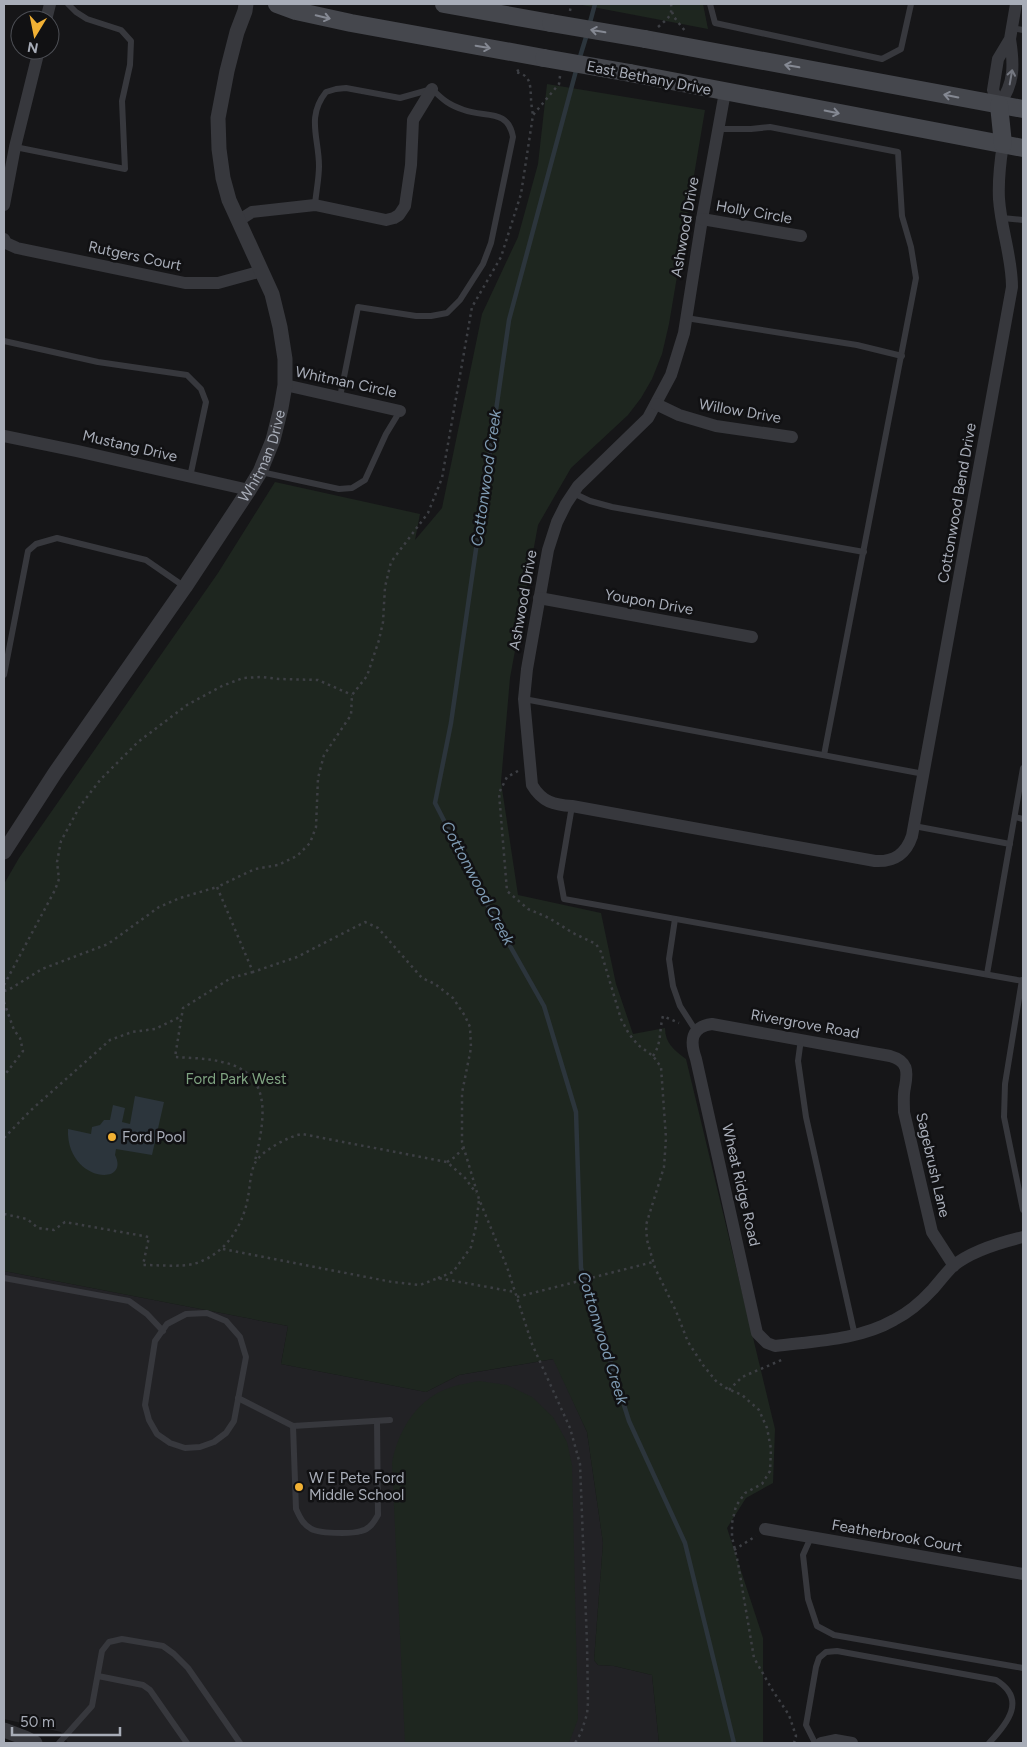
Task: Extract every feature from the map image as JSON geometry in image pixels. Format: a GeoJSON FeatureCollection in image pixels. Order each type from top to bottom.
{"type":"FeatureCollection","features":[{"type":"Feature","properties":{"kind":"main road","name":"East Bethany Drive"},"geometry":{"type":"LineString","coordinates":[[276,4],[296,11],[351,23],[630,73],[1023,148]]}},
{"type":"Feature","properties":{"kind":"main road"},"geometry":{"type":"LineString","coordinates":[[444,4],[551,23],[651,34],[1023,109]]}},
{"type":"Feature","properties":{"kind":"main road"},"geometry":{"type":"LineString","coordinates":[[999,105],[1003,144]]}},
{"type":"Feature","properties":{"kind":"street","name":"Whitman Drive"},"geometry":{"type":"LineString","coordinates":[[4,849],[185,587],[249,490],[260,472],[273,440],[281,408],[284,385],[285,359],[280,327],[272,294],[229,200],[223,178],[218,118],[226,71],[246,4]]}},
{"type":"Feature","properties":{"kind":"street"},"geometry":{"type":"LineString","coordinates":[[999,105],[993,90],[998,59],[1015,32],[1016,4]]}},
{"type":"Feature","properties":{"kind":"street"},"geometry":{"type":"LineString","coordinates":[[4,205],[15,148],[37,60]]}},
{"type":"Feature","properties":{"kind":"street"},"geometry":{"type":"LineString","coordinates":[[238,220],[252,212],[315,205],[386,220],[399,215],[405,206],[411,165],[414,120],[432,89]]}},
{"type":"Feature","properties":{"kind":"street","name":"Ashwood Drive"},"geometry":{"type":"LineString","coordinates":[[725,92],[684,333],[670,375],[656,404],[642,424],[573,493],[552,536],[527,669],[524,699],[532,785],[536,793],[550,803],[875,861],[894,859]]}},
{"type":"Feature","properties":{"kind":"street","name":"Cottonwood Bend Drive"},"geometry":{"type":"LineString","coordinates":[[894,859],[909,845],[914,826],[1012,287],[1009,252],[999,200],[1000,164],[1003,144]]}},
{"type":"Feature","properties":{"kind":"street","name":"Holly Circle"},"geometry":{"type":"LineString","coordinates":[[702,219],[801,236]]}},
{"type":"Feature","properties":{"kind":"street","name":"Rutgers Court"},"geometry":{"type":"LineString","coordinates":[[4,239],[6,243],[18,248],[185,283],[218,283],[262,272]]}},
{"type":"Feature","properties":{"kind":"street","name":"Whitman Circle"},"geometry":{"type":"LineString","coordinates":[[284,385],[400,411]]}},
{"type":"Feature","properties":{"kind":"street","name":"Willow Drive"},"geometry":{"type":"LineString","coordinates":[[656,404],[685,418],[716,426],[792,437]]}},
{"type":"Feature","properties":{"kind":"street","name":"Mustang Drive"},"geometry":{"type":"LineString","coordinates":[[4,436],[77,450],[249,490]]}},
{"type":"Feature","properties":{"kind":"street","name":"Youpon Drive"},"geometry":{"type":"LineString","coordinates":[[540,598],[752,637]]}},
{"type":"Feature","properties":{"kind":"street","name":"Rivergrove Road"},"geometry":{"type":"LineString","coordinates":[[696,1031],[701,1027],[712,1024],[801,1039],[890,1056],[896,1058],[906,1067]]}},
{"type":"Feature","properties":{"kind":"street","name":"Wheat Ridge Road"},"geometry":{"type":"LineString","coordinates":[[696,1031],[693,1036],[692,1048],[757,1333],[761,1339],[775,1346],[787,1344]]}},
{"type":"Feature","properties":{"kind":"street","name":"Sagebrush Lane"},"geometry":{"type":"LineString","coordinates":[[906,1067],[907,1079],[904,1112],[932,1232],[954,1266]]}},
{"type":"Feature","properties":{"kind":"street"},"geometry":{"type":"LineString","coordinates":[[787,1344],[855,1336],[894,1320],[913,1308],[931,1292],[954,1266],[983,1249],[1005,1241],[1023,1238]]}},
{"type":"Feature","properties":{"kind":"street","name":"Featherbrook Court"},"geometry":{"type":"LineString","coordinates":[[765,1529],[1023,1574]]}},
{"type":"Feature","properties":{"kind":"street"},"geometry":{"type":"LineString","coordinates":[[4,1730],[35,1743]]}},
{"type":"Feature","properties":{"kind":"street"},"geometry":{"type":"LineString","coordinates":[[820,1743],[835,1740],[852,1743]]}},
{"type":"Feature","properties":{"kind":"lane"},"geometry":{"type":"LineString","coordinates":[[15,148],[125,169],[122,101],[130,64],[130,41],[120,30],[87,18],[76,12],[68,4]]}},
{"type":"Feature","properties":{"kind":"lane"},"geometry":{"type":"LineString","coordinates":[[710,4],[715,23],[882,59],[900,49],[911,4]]}},
{"type":"Feature","properties":{"kind":"lane"},"geometry":{"type":"LineString","coordinates":[[315,205],[319,165],[314,130],[316,108],[326,92],[336,88],[346,88],[400,98],[432,89],[447,104],[466,111],[500,117],[507,121],[512,128],[513,137],[491,243],[483,264],[460,300],[446,313],[431,316],[416,316],[358,307],[340,397]]}},
{"type":"Feature","properties":{"kind":"lane"},"geometry":{"type":"LineString","coordinates":[[718,129],[770,127],[898,152],[902,216],[911,247],[916,278],[824,755]]}},
{"type":"Feature","properties":{"kind":"lane"},"geometry":{"type":"LineString","coordinates":[[1002,218],[1023,220]]}},
{"type":"Feature","properties":{"kind":"lane"},"geometry":{"type":"LineString","coordinates":[[686,318],[856,345],[902,356]]}},
{"type":"Feature","properties":{"kind":"lane"},"geometry":{"type":"LineString","coordinates":[[4,341],[98,362],[187,375],[201,389],[206,402],[190,477]]}},
{"type":"Feature","properties":{"kind":"lane"},"geometry":{"type":"LineString","coordinates":[[260,472],[339,489],[352,488],[365,480],[386,434],[400,411]]}},
{"type":"Feature","properties":{"kind":"lane"},"geometry":{"type":"LineString","coordinates":[[573,493],[590,501],[612,507],[864,552]]}},
{"type":"Feature","properties":{"kind":"lane"},"geometry":{"type":"LineString","coordinates":[[4,675],[28,551],[36,544],[57,538],[146,560],[185,587]]}},
{"type":"Feature","properties":{"kind":"lane"},"geometry":{"type":"LineString","coordinates":[[524,699],[924,774]]}},
{"type":"Feature","properties":{"kind":"lane"},"geometry":{"type":"LineString","coordinates":[[987,974],[1023,768]]}},
{"type":"Feature","properties":{"kind":"lane"},"geometry":{"type":"LineString","coordinates":[[572,806],[560,877],[564,899],[1023,980],[1005,1084],[1004,1117],[1023,1210]]}},
{"type":"Feature","properties":{"kind":"lane"},"geometry":{"type":"LineString","coordinates":[[1015,817],[1023,819]]}},
{"type":"Feature","properties":{"kind":"lane"},"geometry":{"type":"LineString","coordinates":[[914,826],[1010,844]]}},
{"type":"Feature","properties":{"kind":"lane"},"geometry":{"type":"LineString","coordinates":[[675,919],[669,959],[673,986],[680,1006],[696,1031]]}},
{"type":"Feature","properties":{"kind":"lane"},"geometry":{"type":"LineString","coordinates":[[801,1039],[798,1061],[806,1117],[855,1336]]}},
{"type":"Feature","properties":{"kind":"lane"},"geometry":{"type":"LineString","coordinates":[[4,1278],[129,1301],[147,1314],[163,1331]]}},
{"type":"Feature","properties":{"kind":"lane"},"geometry":{"type":"LineString","coordinates":[[207,1313],[226,1321],[240,1337],[246,1357],[234,1421],[226,1433],[214,1442],[200,1447],[185,1448],[170,1443],[157,1434],[148,1420],[145,1405],[156,1341],[163,1331],[168,1324],[186,1314],[207,1313]]}},
{"type":"Feature","properties":{"kind":"lane"},"geometry":{"type":"LineString","coordinates":[[238,1398],[293,1426],[390,1420]]}},
{"type":"Feature","properties":{"kind":"lane"},"geometry":{"type":"LineString","coordinates":[[293,1426],[296,1509],[301,1521],[312,1530],[325,1533],[361,1532],[372,1525],[378,1515],[377,1421]]}},
{"type":"Feature","properties":{"kind":"lane"},"geometry":{"type":"LineString","coordinates":[[811,1537],[802,1555],[808,1599],[817,1626],[834,1635],[1023,1668]]}},
{"type":"Feature","properties":{"kind":"lane"},"geometry":{"type":"LineString","coordinates":[[59,1743],[92,1706],[102,1651],[109,1642],[122,1639],[163,1646],[174,1654],[188,1668],[240,1743]]}},
{"type":"Feature","properties":{"kind":"lane"},"geometry":{"type":"LineString","coordinates":[[815,1743],[806,1725],[816,1667],[819,1658],[826,1652],[837,1651],[996,1680],[1007,1685],[1012,1692],[1014,1712],[1009,1721],[989,1743]]}},
{"type":"Feature","properties":{"kind":"lane"},"geometry":{"type":"LineString","coordinates":[[98,1676],[143,1685],[150,1690],[187,1743]]}},
{"type":"Feature","properties":{"kind":"path"},"geometry":{"type":"LineString","coordinates":[[570,13],[571,4]]}},
{"type":"Feature","properties":{"kind":"path"},"geometry":{"type":"LineString","coordinates":[[671,4],[674,17],[684,28],[686,35]]}},
{"type":"Feature","properties":{"kind":"path"},"geometry":{"type":"LineString","coordinates":[[651,34],[667,20],[672,12]]}},
{"type":"Feature","properties":{"kind":"path"},"geometry":{"type":"LineString","coordinates":[[4,991],[42,969],[108,944],[159,907],[180,898],[217,887],[255,868],[278,865],[297,856],[310,843],[316,827],[318,778],[324,755],[351,716],[352,695],[367,676],[383,622],[385,586],[391,562],[428,513],[442,478],[472,307],[500,257],[520,194],[533,114],[530,84],[527,77],[515,72],[524,68]]}},
{"type":"Feature","properties":{"kind":"path"},"geometry":{"type":"LineString","coordinates":[[533,114],[559,84],[560,75]]}},
{"type":"Feature","properties":{"kind":"path"},"geometry":{"type":"LineString","coordinates":[[4,985],[55,890],[59,879],[57,862],[61,841],[80,806],[138,742],[188,705],[222,686],[243,678],[318,680],[352,695]]}},
{"type":"Feature","properties":{"kind":"path"},"geometry":{"type":"LineString","coordinates":[[517,762],[517,771]]}},
{"type":"Feature","properties":{"kind":"path"},"geometry":{"type":"LineString","coordinates":[[531,769],[517,771],[507,777],[499,793],[507,891],[528,909],[549,918],[573,933],[596,944],[601,952],[620,1019],[628,1034],[638,1045],[653,1056],[661,1067],[666,1138],[664,1166],[646,1226],[647,1240],[653,1262],[688,1342],[703,1365],[716,1381],[742,1396],[759,1410],[767,1428],[771,1449],[770,1471],[762,1484],[745,1493],[736,1506],[732,1522],[732,1537],[754,1658],[789,1715],[796,1736],[794,1743]]}},
{"type":"Feature","properties":{"kind":"path"},"geometry":{"type":"LineString","coordinates":[[217,887],[253,972]]}},
{"type":"Feature","properties":{"kind":"path"},"geometry":{"type":"LineString","coordinates":[[4,1214],[27,1219],[38,1228],[54,1230],[66,1222],[149,1237],[143,1265],[192,1264],[226,1247],[242,1219],[262,1131],[260,1089],[242,1069],[231,1064],[221,1061],[175,1057],[184,1008],[231,978],[297,957],[365,922],[378,928],[422,978],[435,984],[453,998],[470,1027],[472,1036],[471,1048],[462,1093],[462,1142],[479,1198],[507,1267],[532,1344],[570,1428],[580,1464],[588,1702],[587,1714],[581,1733],[575,1743]]}},
{"type":"Feature","properties":{"kind":"path"},"geometry":{"type":"LineString","coordinates":[[4,1002],[14,1030],[20,1038],[23,1051],[4,1076]]}},
{"type":"Feature","properties":{"kind":"path"},"geometry":{"type":"LineString","coordinates":[[4,1138],[30,1110],[110,1040],[132,1032],[155,1029],[182,1016]]}},
{"type":"Feature","properties":{"kind":"path"},"geometry":{"type":"LineString","coordinates":[[653,1056],[657,1050],[664,1016],[696,1031]]}},
{"type":"Feature","properties":{"kind":"path"},"geometry":{"type":"LineString","coordinates":[[222,1249],[392,1282],[420,1285],[453,1272],[471,1247],[476,1226],[479,1198],[465,1178],[447,1162],[302,1134],[292,1135],[276,1144],[255,1162]]}},
{"type":"Feature","properties":{"kind":"path"},"geometry":{"type":"LineString","coordinates":[[447,1162],[464,1148]]}},
{"type":"Feature","properties":{"kind":"path"},"geometry":{"type":"LineString","coordinates":[[517,1297],[653,1262]]}},
{"type":"Feature","properties":{"kind":"path"},"geometry":{"type":"LineString","coordinates":[[438,1278],[516,1292]]}},
{"type":"Feature","properties":{"kind":"path"},"geometry":{"type":"LineString","coordinates":[[729,1390],[742,1377],[788,1358],[787,1344]]}},
{"type":"Feature","properties":{"kind":"path"},"geometry":{"type":"LineString","coordinates":[[734,1550],[765,1529]]}},
{"type":"Feature","properties":{"kind":"shaded area","name":"Ford Pool"},"geometry":{"type":"Polygon","coordinates":[[[135,1096],[164,1102],[152,1155],[116,1149],[117,1165],[114,1172],[107,1175],[97,1174],[86,1169],[77,1160],[70,1147],[68,1129],[91,1134],[92,1127],[100,1125],[104,1120],[110,1120],[113,1105],[125,1108],[122,1122],[130,1124],[135,1096]]]}},
{"type":"Feature","properties":{"kind":"shaded area","name":"W E Pete Ford Middle School"},"geometry":{"type":"Polygon","coordinates":[[[4,1271],[288,1326],[281,1364],[426,1392],[459,1375],[554,1359],[587,1432],[603,1543],[594,1660],[598,1665],[614,1666],[652,1675],[659,1743],[68,1743],[61,1732],[4,1719],[4,1271]]]}},
{"type":"Feature","properties":{"kind":"green space"},"geometry":{"type":"Polygon","coordinates":[[[577,4],[703,4],[708,29],[577,4]]]}},
{"type":"Feature","properties":{"kind":"green space","name":"Ford Park West"},"geometry":{"type":"Polygon","coordinates":[[[547,84],[705,110],[669,324],[662,354],[652,379],[628,415],[571,468],[538,525],[510,678],[501,782],[518,895],[601,913],[616,984],[633,1034],[665,1028],[665,1033],[671,1046],[686,1059],[775,1429],[773,1483],[746,1498],[727,1528],[763,1638],[763,1743],[659,1743],[652,1675],[614,1666],[598,1665],[594,1660],[603,1543],[587,1432],[553,1359],[459,1375],[426,1392],[281,1364],[288,1326],[4,1271],[4,884],[19,858],[218,573],[275,482],[420,514],[415,540],[442,508],[482,314],[518,237],[538,164],[547,84]]]}},
{"type":"Feature","properties":{"kind":"green space"},"geometry":{"type":"Polygon","coordinates":[[[479,1381],[507,1385],[532,1397],[553,1417],[567,1442],[572,1465],[578,1719],[569,1743],[405,1743],[392,1463],[399,1439],[405,1427],[412,1416],[429,1398],[455,1386],[479,1381]]]}},
{"type":"Feature","properties":{"kind":"waterway","name":"Cottonwood Creek"},"geometry":{"type":"LineString","coordinates":[[589,26],[595,4]]}},
{"type":"Feature","properties":{"kind":"waterway","name":"Cottonwood Creek"},"geometry":{"type":"LineString","coordinates":[[579,60],[587,34]]}},
{"type":"Feature","properties":{"kind":"waterway","name":"Cottonwood Creek"},"geometry":{"type":"LineString","coordinates":[[577,67],[509,320],[451,723],[435,803],[492,914],[544,1006],[576,1112],[581,1268],[629,1421],[685,1543],[734,1743]]}},
{"type":"Feature","properties":{"kind":"place","name":"Ford Pool"},"geometry":{"type":"Point","coordinates":[112,1137]}},
{"type":"Feature","properties":{"kind":"place","name":"W E Pete Ford Middle School"},"geometry":{"type":"Point","coordinates":[299,1487]}}]}
